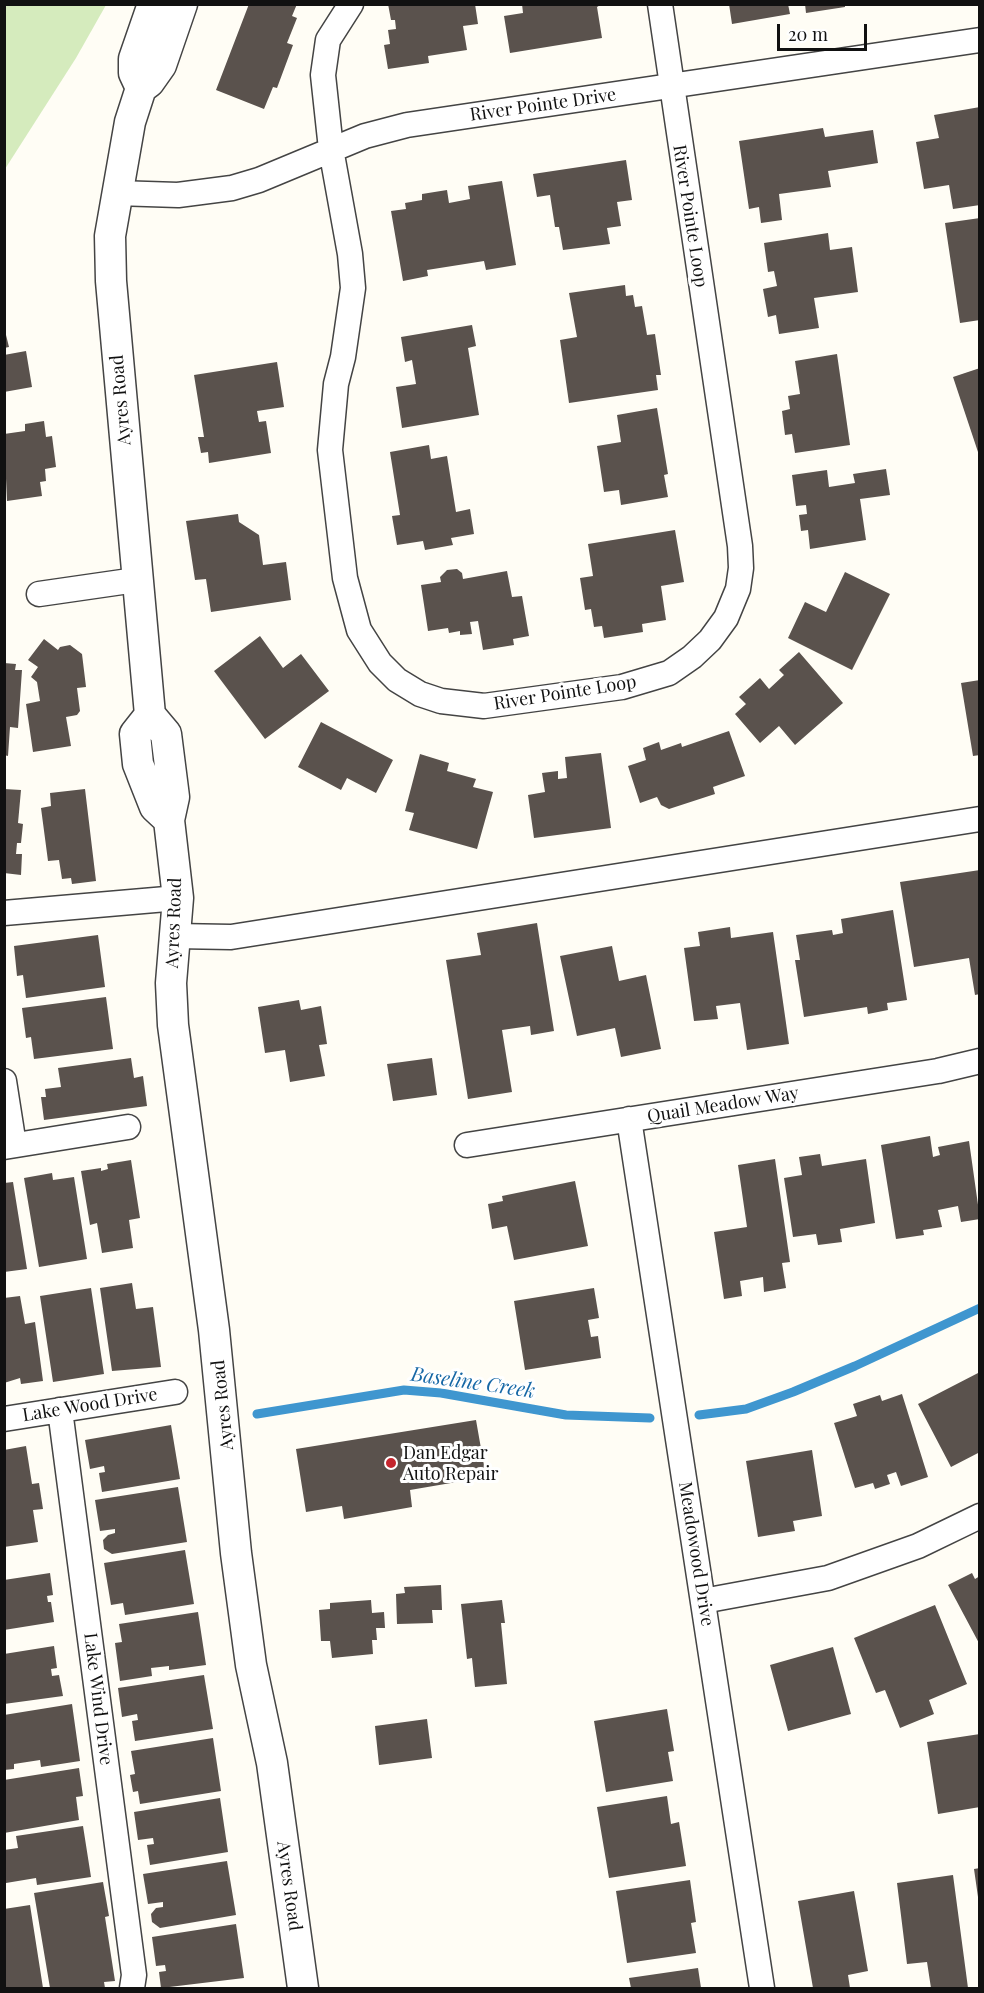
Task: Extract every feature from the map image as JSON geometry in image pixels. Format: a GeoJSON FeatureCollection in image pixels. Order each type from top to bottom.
{"type":"FeatureCollection","features":[{"type":"Feature","properties":{"kind":"street"},"geometry":{"type":"LineString","coordinates":[[141,88],[134,73],[134,59],[153,4]]}},
{"type":"Feature","properties":{"kind":"street","name":"Ayres Road"},"geometry":{"type":"LineString","coordinates":[[182,4],[161,65],[149,82],[141,88],[130,122],[110,236],[111,281],[150,715],[166,734],[174,797],[169,820],[178,898],[171,983],[173,1025],[214,1330],[236,1553],[251,1665],[272,1763],[303,1989]]}},
{"type":"Feature","properties":{"kind":"street","name":"River Pointe Loop"},"geometry":{"type":"LineString","coordinates":[[351,4],[328,40],[324,57],[323,90],[350,254],[352,288],[343,357],[336,384],[330,450],[345,578],[359,630],[380,663],[398,680],[420,694],[441,701],[484,706],[622,687],[669,673],[692,657],[710,640],[726,618],[738,589],[741,568],[740,546],[670,87],[660,4]]}},
{"type":"Feature","properties":{"kind":"street","name":"River Pointe Drive"},"geometry":{"type":"LineString","coordinates":[[116,193],[178,195],[232,188],[268,176],[331,149],[407,125],[980,40]]}},
{"type":"Feature","properties":{"kind":"street"},"geometry":{"type":"LineString","coordinates":[[39,594],[136,579]]}},
{"type":"Feature","properties":{"kind":"street"},"geometry":{"type":"LineString","coordinates":[[175,936],[231,937],[980,819]]}},
{"type":"Feature","properties":{"kind":"street"},"geometry":{"type":"LineString","coordinates":[[4,914],[178,898]]}},
{"type":"Feature","properties":{"kind":"street","name":"Quail Meadow Way"},"geometry":{"type":"LineString","coordinates":[[467,1145],[939,1071],[980,1061]]}},
{"type":"Feature","properties":{"kind":"street"},"geometry":{"type":"LineString","coordinates":[[4,1081],[9,1146],[129,1127]]}},
{"type":"Feature","properties":{"kind":"street","name":"Meadowood Drive"},"geometry":{"type":"LineString","coordinates":[[630,1119],[762,1989]]}},
{"type":"Feature","properties":{"kind":"street","name":"Lake Wood Drive"},"geometry":{"type":"LineString","coordinates":[[4,1419],[176,1392]]}},
{"type":"Feature","properties":{"kind":"street","name":"Lake Wind Drive"},"geometry":{"type":"LineString","coordinates":[[60,1410],[134,1975],[132,1989]]}},
{"type":"Feature","properties":{"kind":"street"},"geometry":{"type":"LineString","coordinates":[[703,1601],[828,1578],[918,1546],[980,1516]]}},
{"type":"Feature","properties":{"kind":"green space"},"geometry":{"type":"Polygon","coordinates":[[[5,4],[106,5],[76,58],[5,169],[5,4]]]}},
{"type":"Feature","properties":{"kind":"building"},"geometry":{"type":"Polygon","coordinates":[[[249,4],[297,4],[292,16],[297,18],[287,43],[293,45],[277,88],[273,87],[264,109],[216,90],[249,4]]]}},
{"type":"Feature","properties":{"kind":"building"},"geometry":{"type":"Polygon","coordinates":[[[388,4],[475,4],[478,24],[463,26],[467,50],[428,56],[429,63],[388,69],[384,45],[390,44],[388,30],[396,29],[395,20],[391,20],[388,4]]]}},
{"type":"Feature","properties":{"kind":"building"},"geometry":{"type":"Polygon","coordinates":[[[522,4],[602,4],[597,7],[602,38],[510,53],[504,16],[523,13],[522,4]]]}},
{"type":"Feature","properties":{"kind":"building"},"geometry":{"type":"Polygon","coordinates":[[[729,4],[788,4],[790,14],[732,24],[729,4]]]}},
{"type":"Feature","properties":{"kind":"building"},"geometry":{"type":"Polygon","coordinates":[[[805,4],[845,4],[845,7],[806,13],[805,4]]]}},
{"type":"Feature","properties":{"kind":"building"},"geometry":{"type":"Polygon","coordinates":[[[980,107],[980,205],[953,209],[949,185],[924,189],[916,142],[939,138],[934,115],[980,107]]]}},
{"type":"Feature","properties":{"kind":"building"},"geometry":{"type":"Polygon","coordinates":[[[823,128],[825,137],[873,130],[878,163],[828,171],[831,187],[779,194],[782,220],[761,223],[759,207],[749,209],[739,141],[823,128]]]}},
{"type":"Feature","properties":{"kind":"building"},"geometry":{"type":"Polygon","coordinates":[[[626,160],[632,200],[617,202],[621,226],[607,228],[610,244],[563,250],[559,227],[555,227],[550,195],[537,197],[533,174],[626,160]]]}},
{"type":"Feature","properties":{"kind":"building"},"geometry":{"type":"Polygon","coordinates":[[[502,181],[516,265],[486,270],[484,261],[427,270],[428,276],[403,281],[391,211],[406,209],[405,203],[422,200],[422,194],[447,190],[449,203],[470,199],[468,186],[502,181]]]}},
{"type":"Feature","properties":{"kind":"building"},"geometry":{"type":"Polygon","coordinates":[[[980,218],[980,320],[960,323],[945,223],[980,218]]]}},
{"type":"Feature","properties":{"kind":"building"},"geometry":{"type":"Polygon","coordinates":[[[828,233],[830,250],[852,247],[858,292],[814,298],[819,328],[779,334],[776,315],[768,317],[763,289],[777,286],[774,271],[768,272],[764,243],[828,233]]]}},
{"type":"Feature","properties":{"kind":"building"},"geometry":{"type":"Polygon","coordinates":[[[625,285],[626,296],[633,295],[635,307],[642,306],[647,335],[655,334],[661,375],[656,375],[658,390],[569,403],[560,340],[577,337],[569,293],[625,285]]]}},
{"type":"Feature","properties":{"kind":"building"},"geometry":{"type":"Polygon","coordinates":[[[472,325],[476,346],[468,348],[479,415],[402,428],[396,387],[416,384],[412,360],[405,362],[401,337],[472,325]]]}},
{"type":"Feature","properties":{"kind":"building"},"geometry":{"type":"Polygon","coordinates":[[[4,327],[9,347],[4,348],[4,327]]]}},
{"type":"Feature","properties":{"kind":"building"},"geometry":{"type":"Polygon","coordinates":[[[26,351],[32,387],[4,392],[4,355],[26,351]]]}},
{"type":"Feature","properties":{"kind":"building"},"geometry":{"type":"Polygon","coordinates":[[[837,354],[850,445],[795,453],[792,434],[785,435],[782,411],[790,409],[788,396],[800,394],[795,361],[837,354]]]}},
{"type":"Feature","properties":{"kind":"building"},"geometry":{"type":"Polygon","coordinates":[[[277,362],[284,407],[257,411],[259,422],[266,421],[271,453],[209,463],[208,452],[201,453],[198,437],[204,437],[194,375],[277,362]]]}},
{"type":"Feature","properties":{"kind":"building"},"geometry":{"type":"Polygon","coordinates":[[[980,368],[980,455],[979,455],[953,377],[980,368]]]}},
{"type":"Feature","properties":{"kind":"building"},"geometry":{"type":"Polygon","coordinates":[[[657,408],[668,474],[664,475],[668,497],[621,505],[619,490],[604,492],[597,446],[621,442],[617,415],[657,408]]]}},
{"type":"Feature","properties":{"kind":"building"},"geometry":{"type":"Polygon","coordinates":[[[44,421],[46,437],[52,436],[56,467],[45,469],[46,481],[40,482],[42,496],[7,501],[4,434],[25,431],[25,424],[44,421]]]}},
{"type":"Feature","properties":{"kind":"building"},"geometry":{"type":"Polygon","coordinates":[[[429,445],[431,459],[447,456],[456,512],[470,509],[474,534],[451,538],[453,545],[425,550],[423,541],[397,545],[392,516],[400,515],[390,452],[429,445]]]}},
{"type":"Feature","properties":{"kind":"building"},"geometry":{"type":"Polygon","coordinates":[[[886,469],[890,495],[860,499],[866,540],[810,549],[808,530],[801,531],[799,515],[807,514],[806,505],[796,506],[792,475],[827,470],[829,487],[855,483],[853,474],[886,469]]]}},
{"type":"Feature","properties":{"kind":"building"},"geometry":{"type":"Polygon","coordinates":[[[238,514],[239,522],[259,535],[263,565],[286,562],[291,600],[211,612],[206,579],[195,580],[186,521],[238,514]]]}},
{"type":"Feature","properties":{"kind":"building"},"geometry":{"type":"Polygon","coordinates":[[[675,530],[684,582],[661,586],[666,620],[642,624],[643,632],[604,638],[602,626],[594,627],[591,609],[585,610],[580,578],[593,576],[588,544],[675,530]]]}},
{"type":"Feature","properties":{"kind":"building"},"geometry":{"type":"Polygon","coordinates":[[[457,569],[462,573],[463,579],[507,571],[512,597],[522,596],[529,636],[513,639],[514,645],[483,650],[478,621],[470,622],[472,634],[460,635],[460,631],[449,633],[448,628],[428,631],[421,585],[441,582],[440,577],[447,570],[457,569]]]}},
{"type":"Feature","properties":{"kind":"building"},"geometry":{"type":"Polygon","coordinates":[[[845,572],[890,594],[852,670],[788,638],[805,602],[826,612],[845,572]]]}},
{"type":"Feature","properties":{"kind":"building"},"geometry":{"type":"Polygon","coordinates":[[[260,636],[283,668],[301,654],[329,691],[265,739],[214,671],[260,636]]]}},
{"type":"Feature","properties":{"kind":"building"},"geometry":{"type":"Polygon","coordinates":[[[44,639],[58,650],[60,647],[70,645],[82,654],[86,687],[77,688],[80,711],[77,715],[66,717],[71,746],[33,752],[26,704],[40,701],[37,682],[31,677],[38,667],[28,660],[44,639]]]}},
{"type":"Feature","properties":{"kind":"building"},"geometry":{"type":"Polygon","coordinates":[[[799,652],[843,703],[795,745],[779,726],[760,743],[735,714],[746,704],[739,697],[760,678],[769,689],[784,675],[779,670],[799,652]]]}},
{"type":"Feature","properties":{"kind":"building"},"geometry":{"type":"Polygon","coordinates":[[[4,663],[16,664],[15,670],[22,670],[18,728],[10,727],[8,756],[4,755],[4,663]]]}},
{"type":"Feature","properties":{"kind":"building"},"geometry":{"type":"Polygon","coordinates":[[[980,680],[980,755],[973,756],[961,683],[980,680]]]}},
{"type":"Feature","properties":{"kind":"building"},"geometry":{"type":"Polygon","coordinates":[[[321,722],[393,760],[376,793],[347,778],[341,790],[298,767],[321,722]]]}},
{"type":"Feature","properties":{"kind":"building"},"geometry":{"type":"Polygon","coordinates":[[[729,731],[745,776],[713,787],[715,794],[669,809],[661,805],[657,797],[640,803],[628,766],[646,760],[643,748],[659,742],[661,750],[681,743],[682,747],[729,731]]]}},
{"type":"Feature","properties":{"kind":"building"},"geometry":{"type":"Polygon","coordinates":[[[601,753],[611,828],[534,838],[528,795],[545,792],[542,773],[558,771],[558,779],[567,778],[565,757],[601,753]]]}},
{"type":"Feature","properties":{"kind":"building"},"geometry":{"type":"Polygon","coordinates":[[[420,754],[449,763],[447,771],[476,779],[473,787],[493,792],[477,849],[409,830],[414,813],[405,811],[420,754]]]}},
{"type":"Feature","properties":{"kind":"building"},"geometry":{"type":"Polygon","coordinates":[[[4,789],[21,790],[18,823],[23,824],[21,843],[17,843],[16,854],[22,854],[21,875],[4,873],[4,789]]]}},
{"type":"Feature","properties":{"kind":"building"},"geometry":{"type":"Polygon","coordinates":[[[85,789],[96,881],[72,884],[71,878],[62,879],[59,860],[48,861],[41,808],[51,806],[50,793],[85,789]]]}},
{"type":"Feature","properties":{"kind":"building"},"geometry":{"type":"Polygon","coordinates":[[[980,870],[980,994],[975,995],[969,958],[914,967],[900,882],[980,870]]]}},
{"type":"Feature","properties":{"kind":"building"},"geometry":{"type":"Polygon","coordinates":[[[893,910],[907,1000],[887,1003],[888,1010],[868,1014],[867,1007],[804,1017],[795,960],[800,960],[796,935],[832,930],[833,935],[843,933],[841,919],[893,910]]]}},
{"type":"Feature","properties":{"kind":"building"},"geometry":{"type":"Polygon","coordinates":[[[537,923],[554,1031],[531,1035],[530,1026],[502,1030],[512,1092],[468,1099],[446,960],[481,955],[477,933],[537,923]]]}},
{"type":"Feature","properties":{"kind":"building"},"geometry":{"type":"Polygon","coordinates":[[[730,927],[731,938],[773,932],[789,1044],[747,1050],[740,1003],[716,1006],[718,1019],[694,1021],[684,948],[700,946],[698,932],[730,927]]]}},
{"type":"Feature","properties":{"kind":"building"},"geometry":{"type":"Polygon","coordinates":[[[98,935],[105,987],[26,998],[23,975],[17,976],[14,946],[98,935]]]}},
{"type":"Feature","properties":{"kind":"building"},"geometry":{"type":"Polygon","coordinates":[[[612,946],[619,981],[646,975],[661,1049],[621,1057],[615,1028],[577,1036],[560,956],[612,946]]]}},
{"type":"Feature","properties":{"kind":"building"},"geometry":{"type":"Polygon","coordinates":[[[106,997],[113,1049],[34,1059],[31,1037],[26,1038],[22,1008],[106,997]]]}},
{"type":"Feature","properties":{"kind":"building"},"geometry":{"type":"Polygon","coordinates":[[[299,1000],[301,1010],[321,1006],[327,1044],[319,1045],[325,1076],[290,1082],[285,1050],[265,1053],[258,1007],[299,1000]]]}},
{"type":"Feature","properties":{"kind":"building"},"geometry":{"type":"Polygon","coordinates":[[[131,1058],[134,1078],[143,1076],[147,1106],[44,1120],[41,1097],[46,1097],[45,1089],[61,1087],[58,1068],[131,1058]]]}},
{"type":"Feature","properties":{"kind":"building"},"geometry":{"type":"Polygon","coordinates":[[[432,1058],[437,1095],[393,1101],[387,1064],[432,1058]]]}},
{"type":"Feature","properties":{"kind":"building"},"geometry":{"type":"Polygon","coordinates":[[[930,1136],[933,1157],[940,1155],[938,1147],[969,1141],[980,1219],[961,1222],[958,1206],[938,1210],[942,1227],[923,1230],[924,1235],[896,1239],[881,1145],[930,1136]]]}},
{"type":"Feature","properties":{"kind":"building"},"geometry":{"type":"Polygon","coordinates":[[[820,1154],[822,1166],[866,1159],[875,1223],[840,1229],[842,1242],[818,1245],[816,1234],[793,1237],[784,1178],[802,1175],[799,1157],[820,1154]]]}},
{"type":"Feature","properties":{"kind":"building"},"geometry":{"type":"Polygon","coordinates":[[[775,1159],[790,1262],[782,1263],[786,1288],[764,1292],[763,1277],[740,1281],[742,1296],[724,1299],[714,1232],[747,1227],[738,1165],[775,1159]]]}},
{"type":"Feature","properties":{"kind":"building"},"geometry":{"type":"Polygon","coordinates":[[[131,1160],[140,1218],[129,1220],[133,1248],[102,1253],[97,1223],[90,1225],[81,1171],[101,1168],[101,1171],[108,1169],[107,1164],[131,1160]]]}},
{"type":"Feature","properties":{"kind":"building"},"geometry":{"type":"Polygon","coordinates":[[[52,1173],[53,1180],[74,1177],[87,1259],[39,1267],[24,1178],[52,1173]]]}},
{"type":"Feature","properties":{"kind":"building"},"geometry":{"type":"Polygon","coordinates":[[[575,1181],[588,1246],[514,1260],[507,1226],[492,1229],[488,1204],[503,1201],[502,1196],[575,1181]]]}},
{"type":"Feature","properties":{"kind":"building"},"geometry":{"type":"Polygon","coordinates":[[[13,1182],[27,1269],[4,1272],[4,1183],[13,1182]]]}},
{"type":"Feature","properties":{"kind":"building"},"geometry":{"type":"Polygon","coordinates":[[[132,1283],[136,1309],[153,1307],[161,1367],[112,1371],[100,1288],[132,1283]]]}},
{"type":"Feature","properties":{"kind":"building"},"geometry":{"type":"Polygon","coordinates":[[[91,1288],[104,1374],[53,1382],[40,1296],[91,1288]]]}},
{"type":"Feature","properties":{"kind":"building"},"geometry":{"type":"Polygon","coordinates":[[[594,1288],[599,1318],[588,1320],[591,1337],[598,1336],[601,1358],[525,1370],[514,1301],[594,1288]]]}},
{"type":"Feature","properties":{"kind":"building"},"geometry":{"type":"Polygon","coordinates":[[[20,1296],[25,1324],[35,1322],[43,1381],[21,1384],[20,1378],[4,1383],[4,1298],[20,1296]]]}},
{"type":"Feature","properties":{"kind":"building"},"geometry":{"type":"Polygon","coordinates":[[[980,1372],[980,1452],[951,1467],[918,1404],[980,1372]]]}},
{"type":"Feature","properties":{"kind":"building"},"geometry":{"type":"Polygon","coordinates":[[[902,1394],[928,1477],[901,1486],[896,1472],[887,1475],[890,1484],[875,1489],[873,1483],[855,1488],[834,1423],[857,1416],[853,1404],[880,1395],[882,1401],[902,1394]]]}},
{"type":"Feature","properties":{"kind":"building","name":"Dan Edgar Auto Repair"},"geometry":{"type":"Polygon","coordinates":[[[476,1420],[486,1477],[410,1490],[412,1507],[344,1519],[342,1506],[306,1512],[296,1449],[476,1420]]]}},
{"type":"Feature","properties":{"kind":"building"},"geometry":{"type":"Polygon","coordinates":[[[171,1425],[180,1479],[102,1492],[99,1473],[105,1472],[104,1466],[90,1469],[85,1440],[171,1425]]]}},
{"type":"Feature","properties":{"kind":"building"},"geometry":{"type":"Polygon","coordinates":[[[26,1446],[32,1484],[39,1483],[43,1509],[33,1510],[38,1542],[4,1547],[4,1450],[26,1446]]]}},
{"type":"Feature","properties":{"kind":"building"},"geometry":{"type":"Polygon","coordinates":[[[812,1450],[822,1516],[793,1521],[795,1531],[758,1537],[746,1461],[812,1450]]]}},
{"type":"Feature","properties":{"kind":"building"},"geometry":{"type":"Polygon","coordinates":[[[178,1487],[187,1542],[112,1554],[104,1549],[103,1540],[115,1533],[115,1529],[100,1531],[95,1500],[178,1487]]]}},
{"type":"Feature","properties":{"kind":"building"},"geometry":{"type":"Polygon","coordinates":[[[185,1550],[194,1604],[125,1615],[123,1603],[111,1605],[104,1563],[185,1550]]]}},
{"type":"Feature","properties":{"kind":"building"},"geometry":{"type":"Polygon","coordinates":[[[50,1573],[53,1595],[47,1596],[48,1602],[51,1602],[54,1622],[4,1630],[4,1580],[50,1573]]]}},
{"type":"Feature","properties":{"kind":"building"},"geometry":{"type":"Polygon","coordinates":[[[972,1573],[975,1579],[980,1576],[980,1645],[948,1585],[972,1573]]]}},
{"type":"Feature","properties":{"kind":"building"},"geometry":{"type":"Polygon","coordinates":[[[441,1585],[442,1610],[432,1610],[433,1623],[397,1624],[396,1594],[405,1593],[404,1587],[441,1585]]]}},
{"type":"Feature","properties":{"kind":"building"},"geometry":{"type":"Polygon","coordinates":[[[371,1600],[372,1613],[384,1612],[385,1628],[376,1628],[377,1640],[372,1640],[373,1654],[332,1658],[330,1641],[321,1641],[319,1610],[330,1609],[330,1603],[371,1600]]]}},
{"type":"Feature","properties":{"kind":"building"},"geometry":{"type":"Polygon","coordinates":[[[502,1600],[505,1623],[501,1623],[507,1684],[475,1687],[472,1658],[467,1659],[461,1604],[502,1600]]]}},
{"type":"Feature","properties":{"kind":"building"},"geometry":{"type":"Polygon","coordinates":[[[935,1605],[967,1684],[929,1700],[934,1714],[900,1728],[885,1690],[876,1693],[854,1638],[935,1605]]]}},
{"type":"Feature","properties":{"kind":"building"},"geometry":{"type":"Polygon","coordinates":[[[198,1612],[206,1665],[169,1670],[169,1666],[151,1668],[152,1676],[120,1681],[115,1643],[122,1642],[119,1624],[198,1612]]]}},
{"type":"Feature","properties":{"kind":"building"},"geometry":{"type":"Polygon","coordinates":[[[54,1646],[57,1668],[51,1669],[52,1676],[59,1675],[63,1696],[4,1704],[4,1654],[54,1646]]]}},
{"type":"Feature","properties":{"kind":"building"},"geometry":{"type":"Polygon","coordinates":[[[833,1647],[851,1714],[788,1731],[770,1665],[833,1647]]]}},
{"type":"Feature","properties":{"kind":"building"},"geometry":{"type":"Polygon","coordinates":[[[204,1675],[213,1729],[135,1741],[132,1721],[138,1720],[137,1714],[122,1717],[118,1688],[204,1675]]]}},
{"type":"Feature","properties":{"kind":"building"},"geometry":{"type":"Polygon","coordinates":[[[72,1704],[80,1761],[41,1767],[40,1760],[14,1764],[14,1769],[4,1770],[4,1715],[72,1704]]]}},
{"type":"Feature","properties":{"kind":"building"},"geometry":{"type":"Polygon","coordinates":[[[667,1709],[674,1751],[668,1752],[673,1781],[606,1792],[594,1721],[667,1709]]]}},
{"type":"Feature","properties":{"kind":"building"},"geometry":{"type":"Polygon","coordinates":[[[427,1719],[432,1758],[379,1765],[375,1726],[427,1719]]]}},
{"type":"Feature","properties":{"kind":"building"},"geometry":{"type":"Polygon","coordinates":[[[980,1734],[980,1807],[938,1814],[927,1742],[980,1734]]]}},
{"type":"Feature","properties":{"kind":"building"},"geometry":{"type":"Polygon","coordinates":[[[213,1738],[221,1791],[140,1804],[138,1791],[133,1792],[130,1775],[135,1774],[131,1751],[213,1738]]]}},
{"type":"Feature","properties":{"kind":"building"},"geometry":{"type":"Polygon","coordinates":[[[79,1768],[83,1796],[76,1797],[79,1820],[4,1833],[4,1780],[79,1768]]]}},
{"type":"Feature","properties":{"kind":"building"},"geometry":{"type":"Polygon","coordinates":[[[667,1796],[671,1824],[679,1822],[686,1866],[609,1878],[597,1807],[667,1796]]]}},
{"type":"Feature","properties":{"kind":"building"},"geometry":{"type":"Polygon","coordinates":[[[220,1798],[228,1852],[150,1865],[147,1845],[154,1844],[153,1838],[138,1840],[134,1812],[220,1798]]]}},
{"type":"Feature","properties":{"kind":"building"},"geometry":{"type":"Polygon","coordinates":[[[83,1826],[91,1877],[37,1885],[36,1878],[6,1883],[4,1850],[18,1848],[16,1836],[83,1826]]]}},
{"type":"Feature","properties":{"kind":"building"},"geometry":{"type":"Polygon","coordinates":[[[227,1861],[236,1915],[160,1928],[152,1922],[151,1914],[156,1908],[163,1907],[163,1902],[148,1904],[143,1874],[227,1861]]]}},
{"type":"Feature","properties":{"kind":"building"},"geometry":{"type":"Polygon","coordinates":[[[980,1868],[980,1897],[978,1897],[974,1869],[980,1868]]]}},
{"type":"Feature","properties":{"kind":"building"},"geometry":{"type":"Polygon","coordinates":[[[953,1875],[968,1988],[931,1988],[927,1962],[907,1964],[897,1883],[953,1875]]]}},
{"type":"Feature","properties":{"kind":"building"},"geometry":{"type":"Polygon","coordinates":[[[690,1880],[696,1922],[691,1923],[696,1953],[627,1963],[616,1891],[690,1880]]]}},
{"type":"Feature","properties":{"kind":"building"},"geometry":{"type":"Polygon","coordinates":[[[103,1882],[109,1916],[105,1917],[115,1981],[104,1982],[105,1988],[50,1988],[34,1893],[103,1882]]]}},
{"type":"Feature","properties":{"kind":"building"},"geometry":{"type":"Polygon","coordinates":[[[854,1891],[868,1971],[848,1975],[850,1988],[813,1988],[798,1901],[854,1891]]]}},
{"type":"Feature","properties":{"kind":"building"},"geometry":{"type":"Polygon","coordinates":[[[30,1905],[43,1988],[4,1988],[4,1909],[30,1905]]]}},
{"type":"Feature","properties":{"kind":"building"},"geometry":{"type":"Polygon","coordinates":[[[236,1924],[244,1978],[161,1988],[159,1972],[166,1971],[165,1965],[156,1966],[152,1937],[236,1924]]]}},
{"type":"Feature","properties":{"kind":"building"},"geometry":{"type":"Polygon","coordinates":[[[698,1968],[701,1988],[631,1988],[629,1978],[698,1968]]]}},
{"type":"Feature","properties":{"kind":"waterway","name":"Baseline Creek"},"geometry":{"type":"LineString","coordinates":[[699,1415],[746,1409],[793,1392],[980,1308]]}},
{"type":"Feature","properties":{"kind":"waterway","name":"Baseline Creek"},"geometry":{"type":"LineString","coordinates":[[257,1414],[404,1390],[441,1393],[566,1415],[650,1418]]}},
{"type":"Feature","properties":{"kind":"place","name":"Dan Edgar Auto Repair"},"geometry":{"type":"Point","coordinates":[391,1463]}}]}
